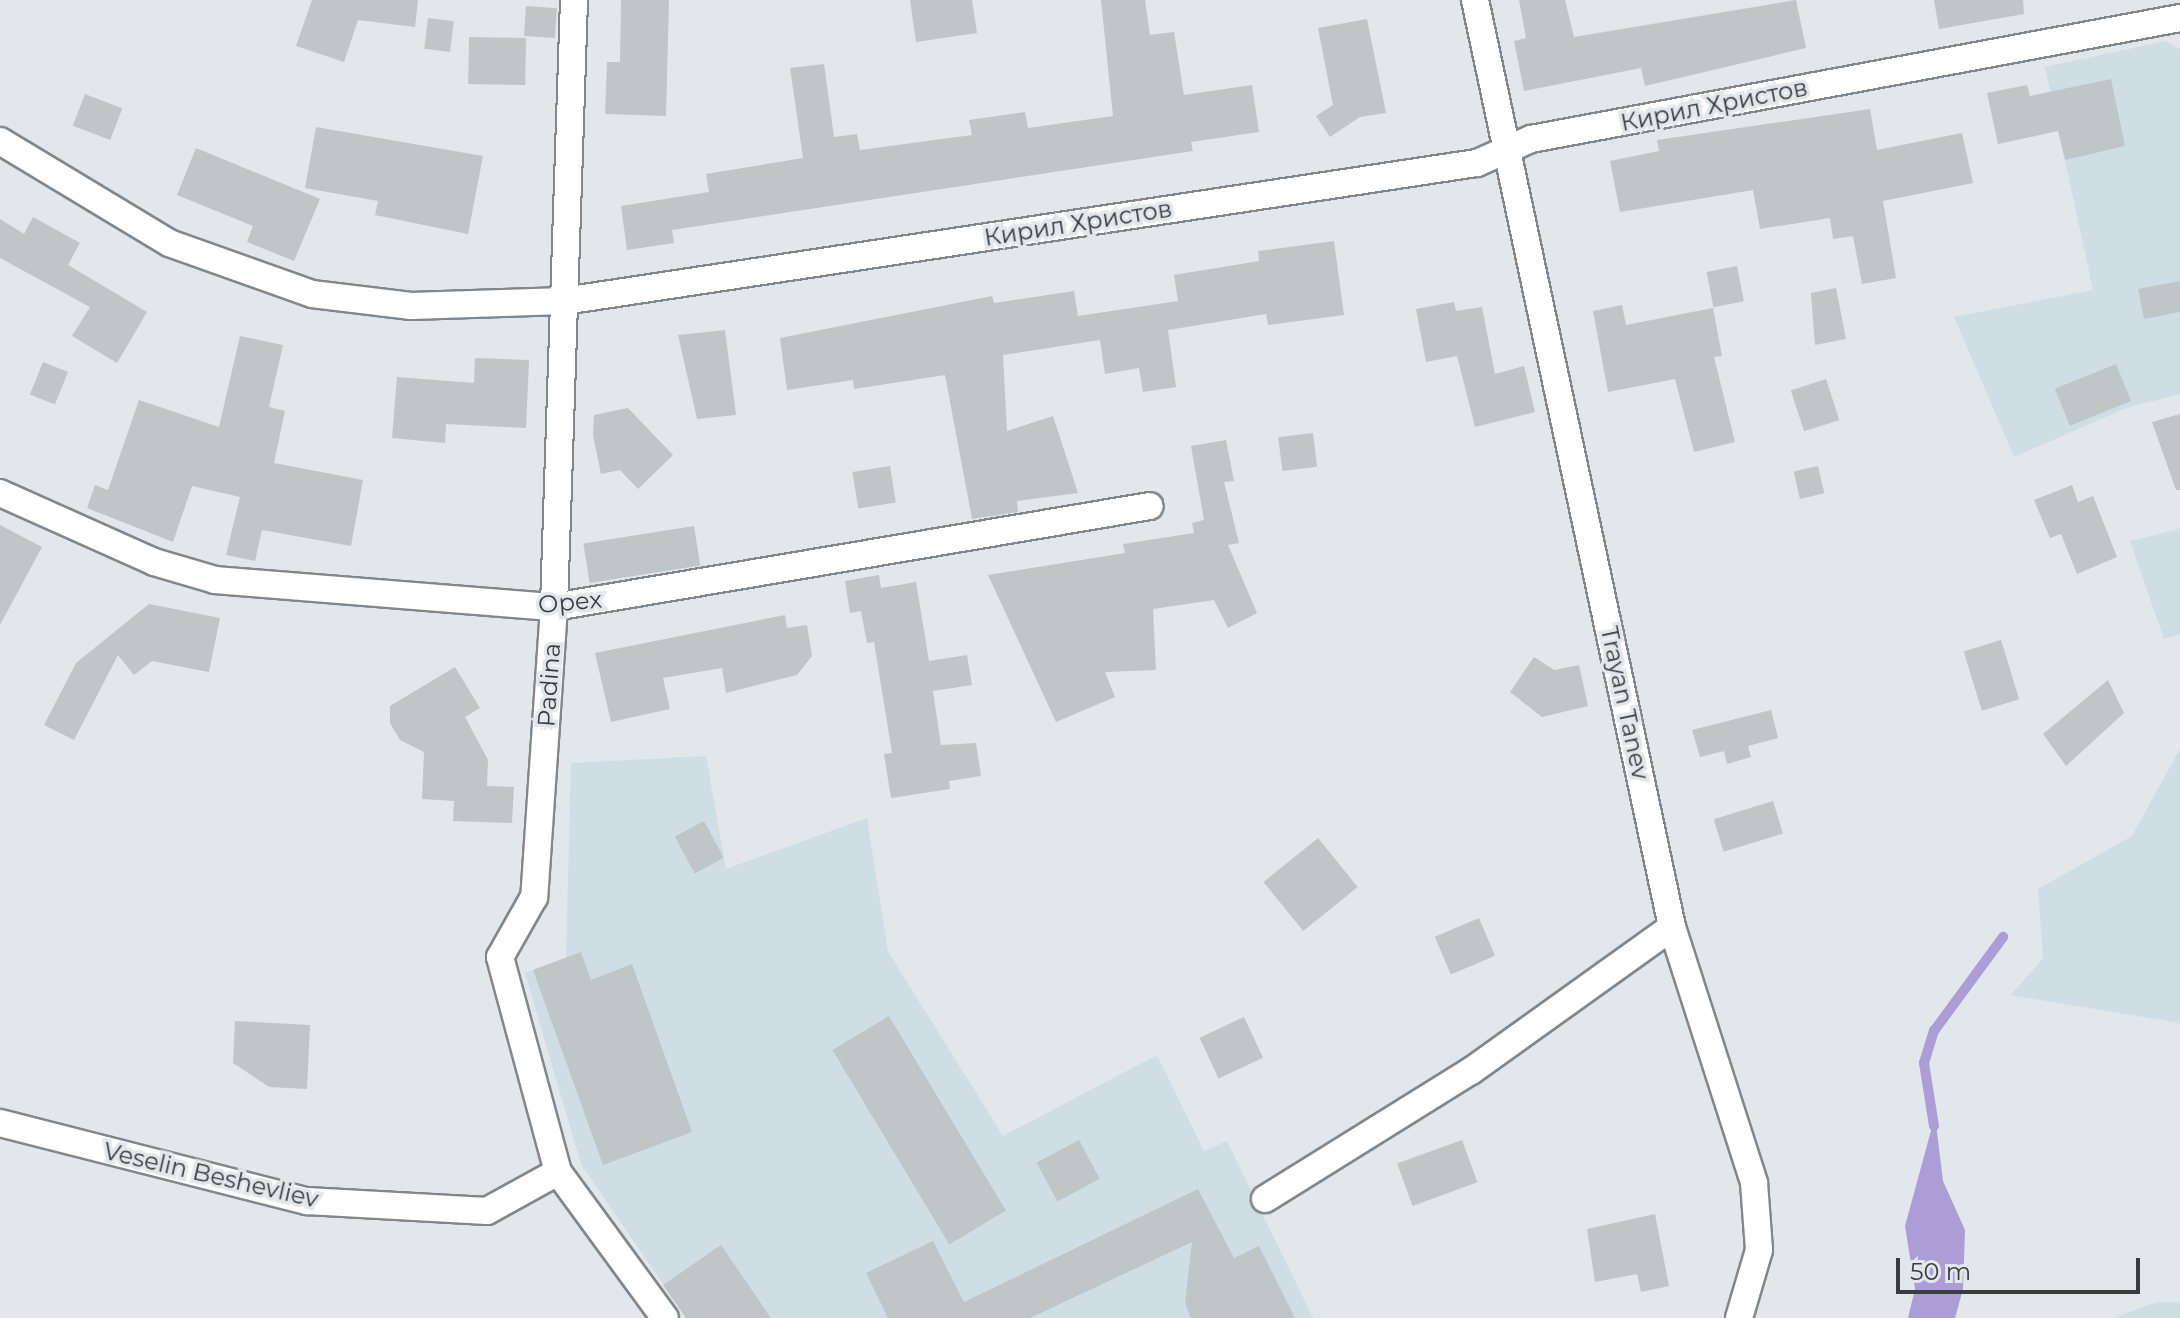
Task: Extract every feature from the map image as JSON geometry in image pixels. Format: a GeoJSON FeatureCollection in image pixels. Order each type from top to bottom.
{"type":"FeatureCollection","features":[{"type":"Feature","properties":{"kind":"street","name":"Padina"},"geometry":{"type":"LineString","coordinates":[[574,0],[554,607],[534,897],[500,957],[558,1172],[665,1318]]}},
{"type":"Feature","properties":{"kind":"street","name":"Trayan Tanev"},"geometry":{"type":"LineString","coordinates":[[1475,0],[1672,927],[1754,1183],[1759,1250],[1739,1318]]}},
{"type":"Feature","properties":{"kind":"street","name":"Кирил Христов"},"geometry":{"type":"LineString","coordinates":[[0,141],[169,243],[312,294],[411,306],[564,301],[1477,163],[1507,150],[2180,18]]}},
{"type":"Feature","properties":{"kind":"street","name":"Орех"},"geometry":{"type":"LineString","coordinates":[[0,493],[154,562],[215,580],[554,607],[1150,506]]}},
{"type":"Feature","properties":{"kind":"street"},"geometry":{"type":"LineString","coordinates":[[1265,1199],[1471,1071],[1672,927]]}},
{"type":"Feature","properties":{"kind":"street","name":"Veselin Beshevliev"},"geometry":{"type":"LineString","coordinates":[[0,1123],[307,1201],[487,1211],[558,1172]]}},
{"type":"Feature","properties":{"kind":"shaded area"},"geometry":{"type":"Polygon","coordinates":[[[2166,41],[2180,50],[2180,394],[2126,408],[2014,457],[1954,317],[2093,290],[2045,67],[2166,41]]]}},
{"type":"Feature","properties":{"kind":"shaded area"},"geometry":{"type":"Polygon","coordinates":[[[2180,529],[2180,634],[2164,639],[2130,541],[2180,529]]]}},
{"type":"Feature","properties":{"kind":"shaded area"},"geometry":{"type":"Polygon","coordinates":[[[2180,749],[2180,1023],[2011,995],[2043,958],[2038,889],[2132,836],[2180,749]]]}},
{"type":"Feature","properties":{"kind":"shaded area"},"geometry":{"type":"Polygon","coordinates":[[[706,756],[726,869],[867,818],[888,952],[1003,1136],[1157,1055],[1204,1151],[1227,1141],[1313,1318],[686,1318],[581,1164],[525,973],[566,958],[571,763],[706,756]]]}},
{"type":"Feature","properties":{"kind":"shaded area"},"geometry":{"type":"Polygon","coordinates":[[[1935,1116],[1943,1181],[1965,1230],[1963,1289],[1955,1318],[1908,1318],[1915,1289],[1905,1226],[1935,1116]]]}},
{"type":"Feature","properties":{"kind":"shaded area"},"geometry":{"type":"Polygon","coordinates":[[[2157,1302],[2180,1302],[2180,1318],[2114,1318],[2157,1302]]]}},
{"type":"Feature","properties":{"kind":"building"},"geometry":{"type":"Polygon","coordinates":[[[312,0],[418,0],[415,27],[358,20],[344,62],[296,46],[312,0]]]}},
{"type":"Feature","properties":{"kind":"building"},"geometry":{"type":"Polygon","coordinates":[[[621,0],[669,0],[666,116],[605,114],[607,62],[620,62],[621,0]]]}},
{"type":"Feature","properties":{"kind":"building"},"geometry":{"type":"Polygon","coordinates":[[[910,0],[972,0],[977,33],[916,42],[910,0]]]}},
{"type":"Feature","properties":{"kind":"building"},"geometry":{"type":"Polygon","coordinates":[[[1101,0],[1145,0],[1150,35],[1174,32],[1184,95],[1252,85],[1259,132],[1191,142],[1193,151],[672,230],[674,243],[627,250],[621,206],[709,192],[706,174],[803,158],[790,68],[824,64],[834,137],[857,134],[860,150],[972,135],[969,120],[1025,112],[1028,128],[1113,116],[1101,0]]]}},
{"type":"Feature","properties":{"kind":"building"},"geometry":{"type":"Polygon","coordinates":[[[1519,0],[1565,0],[1574,37],[1796,0],[1806,48],[1645,86],[1641,68],[1524,91],[1514,41],[1526,38],[1519,0]]]}},
{"type":"Feature","properties":{"kind":"building"},"geometry":{"type":"Polygon","coordinates":[[[1934,0],[2023,0],[2024,14],[1939,29],[1934,0]]]}},
{"type":"Feature","properties":{"kind":"building"},"geometry":{"type":"Polygon","coordinates":[[[526,6],[557,8],[555,38],[524,36],[526,6]]]}},
{"type":"Feature","properties":{"kind":"building"},"geometry":{"type":"Polygon","coordinates":[[[428,18],[454,21],[450,52],[424,49],[428,18]]]}},
{"type":"Feature","properties":{"kind":"building"},"geometry":{"type":"Polygon","coordinates":[[[1367,19],[1386,113],[1360,117],[1330,137],[1316,116],[1333,105],[1318,28],[1367,19]]]}},
{"type":"Feature","properties":{"kind":"building"},"geometry":{"type":"Polygon","coordinates":[[[469,37],[526,38],[525,85],[468,84],[469,37]]]}},
{"type":"Feature","properties":{"kind":"building"},"geometry":{"type":"Polygon","coordinates":[[[2111,79],[2125,146],[2065,160],[2058,131],[1998,144],[1987,93],[2027,85],[2030,96],[2111,79]]]}},
{"type":"Feature","properties":{"kind":"building"},"geometry":{"type":"Polygon","coordinates":[[[85,94],[122,108],[110,140],[73,126],[85,94]]]}},
{"type":"Feature","properties":{"kind":"building"},"geometry":{"type":"Polygon","coordinates":[[[1870,109],[1877,150],[1962,133],[1973,183],[1883,201],[1896,278],[1862,284],[1853,236],[1833,239],[1830,218],[1760,229],[1753,190],[1620,212],[1610,161],[1659,151],[1657,140],[1870,109]]]}},
{"type":"Feature","properties":{"kind":"building"},"geometry":{"type":"Polygon","coordinates":[[[316,127],[483,156],[468,234],[375,215],[378,201],[305,188],[316,127]]]}},
{"type":"Feature","properties":{"kind":"building"},"geometry":{"type":"Polygon","coordinates":[[[196,148],[320,199],[294,261],[247,242],[253,226],[177,195],[196,148]]]}},
{"type":"Feature","properties":{"kind":"building"},"geometry":{"type":"Polygon","coordinates":[[[33,217],[80,243],[68,265],[147,312],[117,363],[72,336],[90,307],[0,258],[0,219],[24,234],[33,217]]]}},
{"type":"Feature","properties":{"kind":"building"},"geometry":{"type":"Polygon","coordinates":[[[1334,241],[1344,315],[1268,325],[1266,314],[1168,330],[1176,387],[1143,392],[1139,368],[1105,374],[1100,340],[1003,355],[1007,431],[1053,416],[1078,493],[1017,501],[1018,512],[972,519],[945,375],[854,389],[853,380],[787,390],[780,338],[992,296],[994,303],[1074,291],[1078,316],[1178,301],[1174,275],[1259,261],[1258,251],[1334,241]]]}},
{"type":"Feature","properties":{"kind":"building"},"geometry":{"type":"Polygon","coordinates":[[[1737,266],[1744,301],[1713,307],[1707,272],[1737,266]]]}},
{"type":"Feature","properties":{"kind":"building"},"geometry":{"type":"Polygon","coordinates":[[[2180,281],[2180,312],[2144,319],[2138,289],[2180,281]]]}},
{"type":"Feature","properties":{"kind":"building"},"geometry":{"type":"Polygon","coordinates":[[[1836,288],[1846,339],[1815,345],[1811,293],[1836,288]]]}},
{"type":"Feature","properties":{"kind":"building"},"geometry":{"type":"Polygon","coordinates":[[[1454,302],[1456,311],[1482,307],[1495,374],[1524,366],[1535,412],[1475,427],[1457,356],[1426,362],[1416,309],[1454,302]]]}},
{"type":"Feature","properties":{"kind":"building"},"geometry":{"type":"Polygon","coordinates":[[[1622,305],[1626,325],[1713,308],[1722,356],[1714,357],[1735,442],[1694,452],[1675,379],[1608,392],[1593,311],[1622,305]]]}},
{"type":"Feature","properties":{"kind":"building"},"geometry":{"type":"Polygon","coordinates":[[[725,330],[736,415],[697,419],[678,335],[725,330]]]}},
{"type":"Feature","properties":{"kind":"building"},"geometry":{"type":"Polygon","coordinates":[[[240,336],[283,345],[269,407],[285,411],[274,463],[363,480],[351,546],[262,530],[255,561],[226,555],[240,497],[192,486],[173,542],[87,508],[95,485],[108,490],[139,400],[219,427],[240,336]]]}},
{"type":"Feature","properties":{"kind":"building"},"geometry":{"type":"Polygon","coordinates":[[[475,358],[529,360],[526,428],[446,424],[445,443],[392,438],[397,377],[474,383],[475,358]]]}},
{"type":"Feature","properties":{"kind":"building"},"geometry":{"type":"Polygon","coordinates":[[[43,362],[68,372],[55,405],[30,394],[43,362]]]}},
{"type":"Feature","properties":{"kind":"building"},"geometry":{"type":"Polygon","coordinates":[[[2116,364],[2131,401],[2070,426],[2055,389],[2116,364]]]}},
{"type":"Feature","properties":{"kind":"building"},"geometry":{"type":"Polygon","coordinates":[[[1826,379],[1839,420],[1804,431],[1791,390],[1826,379]]]}},
{"type":"Feature","properties":{"kind":"building"},"geometry":{"type":"Polygon","coordinates":[[[628,408],[673,455],[638,489],[620,470],[601,474],[593,435],[594,415],[628,408]]]}},
{"type":"Feature","properties":{"kind":"building"},"geometry":{"type":"Polygon","coordinates":[[[2180,414],[2180,490],[2176,490],[2152,422],[2180,414]]]}},
{"type":"Feature","properties":{"kind":"building"},"geometry":{"type":"Polygon","coordinates":[[[1313,433],[1317,467],[1282,471],[1278,437],[1313,433]]]}},
{"type":"Feature","properties":{"kind":"building"},"geometry":{"type":"Polygon","coordinates":[[[1226,440],[1234,481],[1224,482],[1239,543],[1228,545],[1257,613],[1228,628],[1214,600],[1153,609],[1156,670],[1105,672],[1115,697],[1056,722],[988,575],[1125,553],[1123,544],[1194,533],[1192,523],[1204,520],[1191,446],[1226,440]]]}},
{"type":"Feature","properties":{"kind":"building"},"geometry":{"type":"Polygon","coordinates":[[[890,466],[896,503],[858,508],[852,472],[890,466]]]}},
{"type":"Feature","properties":{"kind":"building"},"geometry":{"type":"Polygon","coordinates":[[[1818,466],[1824,493],[1800,499],[1794,472],[1818,466]]]}},
{"type":"Feature","properties":{"kind":"building"},"geometry":{"type":"Polygon","coordinates":[[[2072,485],[2078,502],[2093,496],[2117,557],[2077,574],[2061,534],[2050,538],[2034,500],[2072,485]]]}},
{"type":"Feature","properties":{"kind":"building"},"geometry":{"type":"Polygon","coordinates":[[[0,525],[42,547],[0,625],[0,525]]]}},
{"type":"Feature","properties":{"kind":"building"},"geometry":{"type":"Polygon","coordinates":[[[694,526],[700,566],[590,583],[583,544],[694,526]]]}},
{"type":"Feature","properties":{"kind":"building"},"geometry":{"type":"Polygon","coordinates":[[[879,575],[881,588],[916,582],[929,661],[967,655],[972,685],[933,691],[941,745],[976,743],[981,776],[949,781],[950,789],[891,798],[884,754],[892,753],[874,642],[867,643],[861,611],[850,613],[845,581],[879,575]]]}},
{"type":"Feature","properties":{"kind":"building"},"geometry":{"type":"Polygon","coordinates":[[[149,604],[220,618],[209,672],[152,661],[134,675],[118,655],[74,740],[44,725],[76,663],[149,604]]]}},
{"type":"Feature","properties":{"kind":"building"},"geometry":{"type":"Polygon","coordinates":[[[785,615],[787,628],[807,625],[812,656],[797,675],[726,693],[722,668],[663,678],[670,709],[611,722],[595,653],[785,615]]]}},
{"type":"Feature","properties":{"kind":"building"},"geometry":{"type":"Polygon","coordinates":[[[2001,640],[2019,699],[1982,711],[1964,651],[2001,640]]]}},
{"type":"Feature","properties":{"kind":"building"},"geometry":{"type":"Polygon","coordinates":[[[1534,657],[1554,670],[1579,665],[1588,706],[1542,717],[1510,692],[1534,657]]]}},
{"type":"Feature","properties":{"kind":"building"},"geometry":{"type":"Polygon","coordinates":[[[455,667],[480,708],[465,717],[488,760],[487,786],[514,787],[512,823],[453,821],[454,801],[422,799],[424,752],[400,740],[390,723],[390,706],[455,667]]]}},
{"type":"Feature","properties":{"kind":"building"},"geometry":{"type":"Polygon","coordinates":[[[2108,680],[2124,713],[2066,766],[2043,734],[2108,680]]]}},
{"type":"Feature","properties":{"kind":"building"},"geometry":{"type":"Polygon","coordinates":[[[1771,710],[1778,738],[1748,746],[1751,757],[1727,764],[1724,751],[1700,757],[1692,730],[1771,710]]]}},
{"type":"Feature","properties":{"kind":"building"},"geometry":{"type":"Polygon","coordinates":[[[1773,801],[1783,834],[1724,852],[1714,819],[1773,801]]]}},
{"type":"Feature","properties":{"kind":"building"},"geometry":{"type":"Polygon","coordinates":[[[704,821],[724,858],[695,874],[675,836],[704,821]]]}},
{"type":"Feature","properties":{"kind":"building"},"geometry":{"type":"Polygon","coordinates":[[[1318,838],[1358,887],[1303,931],[1264,882],[1318,838]]]}},
{"type":"Feature","properties":{"kind":"building"},"geometry":{"type":"Polygon","coordinates":[[[1479,918],[1495,956],[1451,974],[1435,937],[1479,918]]]}},
{"type":"Feature","properties":{"kind":"building"},"geometry":{"type":"Polygon","coordinates":[[[581,952],[591,980],[632,964],[692,1132],[603,1165],[533,970],[581,952]]]}},
{"type":"Feature","properties":{"kind":"building"},"geometry":{"type":"Polygon","coordinates":[[[889,1016],[1006,1211],[949,1245],[832,1050],[889,1016]]]}},
{"type":"Feature","properties":{"kind":"building"},"geometry":{"type":"Polygon","coordinates":[[[1244,1017],[1263,1058],[1219,1078],[1200,1038],[1244,1017]]]}},
{"type":"Feature","properties":{"kind":"building"},"geometry":{"type":"Polygon","coordinates":[[[235,1021],[310,1025],[307,1089],[269,1087],[233,1063],[235,1021]]]}},
{"type":"Feature","properties":{"kind":"building"},"geometry":{"type":"Polygon","coordinates":[[[1079,1140],[1100,1179],[1057,1201],[1037,1163],[1079,1140]]]}},
{"type":"Feature","properties":{"kind":"building"},"geometry":{"type":"Polygon","coordinates":[[[1462,1140],[1477,1182],[1413,1206],[1397,1164],[1462,1140]]]}},
{"type":"Feature","properties":{"kind":"building"},"geometry":{"type":"Polygon","coordinates":[[[1198,1189],[1234,1258],[1259,1246],[1295,1318],[1191,1318],[1185,1303],[1192,1242],[1030,1318],[888,1318],[866,1273],[933,1241],[964,1302],[1198,1189]]]}},
{"type":"Feature","properties":{"kind":"building"},"geometry":{"type":"Polygon","coordinates":[[[1655,1214],[1669,1286],[1641,1292],[1637,1274],[1595,1282],[1587,1229],[1655,1214]]]}},
{"type":"Feature","properties":{"kind":"building"},"geometry":{"type":"Polygon","coordinates":[[[721,1245],[771,1318],[686,1318],[663,1285],[721,1245]]]}},
{"type":"Feature","properties":{"kind":"waterway"},"geometry":{"type":"LineString","coordinates":[[1934,1126],[1924,1063],[1934,1031],[2003,937]]}}]}
